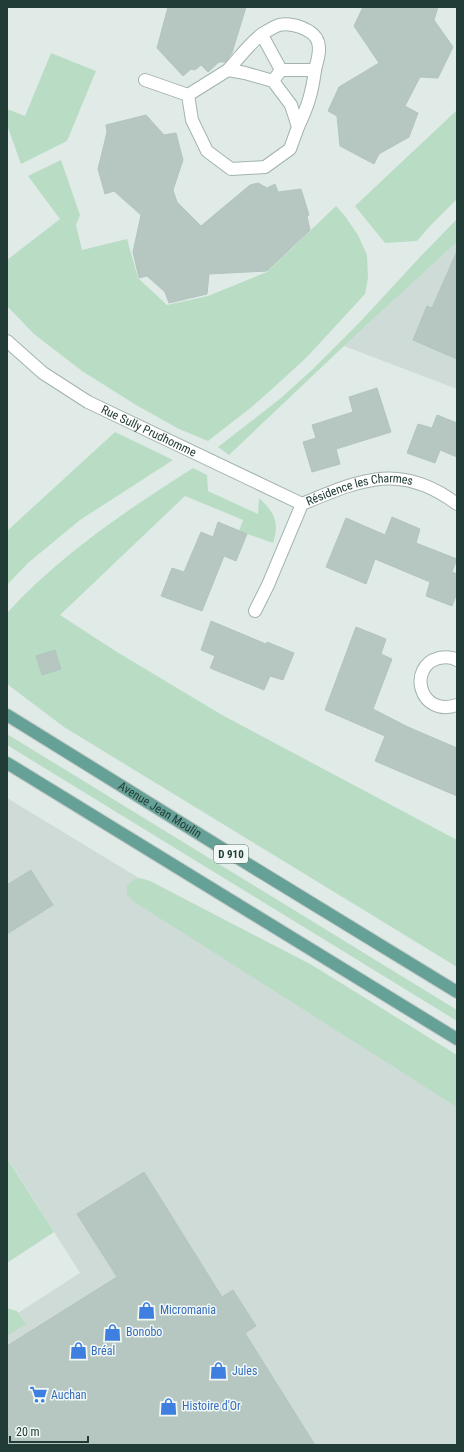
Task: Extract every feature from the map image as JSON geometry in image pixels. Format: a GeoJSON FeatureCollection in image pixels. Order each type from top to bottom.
{"type":"FeatureCollection","features":[{"type":"Feature","properties":{"kind":"main road","name":"Avenue Jean Moulin"},"geometry":{"type":"LineString","coordinates":[[7,715],[457,992]]}},
{"type":"Feature","properties":{"kind":"main road"},"geometry":{"type":"LineString","coordinates":[[7,763],[457,1039]]}},
{"type":"Feature","properties":{"kind":"street"},"geometry":{"type":"LineString","coordinates":[[279,25],[294,25],[308,30],[318,42],[319,54],[308,107],[298,127],[290,149],[266,167],[231,169],[207,152],[192,120],[188,95],[228,70],[262,35],[279,25]]}},
{"type":"Feature","properties":{"kind":"street"},"geometry":{"type":"LineString","coordinates":[[262,35],[281,70]]}},
{"type":"Feature","properties":{"kind":"street"},"geometry":{"type":"LineString","coordinates":[[228,70],[246,73],[273,82],[291,105],[298,127]]}},
{"type":"Feature","properties":{"kind":"street"},"geometry":{"type":"LineString","coordinates":[[281,70],[315,70]]}},
{"type":"Feature","properties":{"kind":"street"},"geometry":{"type":"LineString","coordinates":[[273,82],[281,70]]}},
{"type":"Feature","properties":{"kind":"street"},"geometry":{"type":"LineString","coordinates":[[145,80],[188,95]]}},
{"type":"Feature","properties":{"kind":"street","name":"Rue Sully Prudhomme"},"geometry":{"type":"LineString","coordinates":[[7,341],[43,373],[88,402],[302,504]]}},
{"type":"Feature","properties":{"kind":"street","name":"Résidence les Charmes"},"geometry":{"type":"LineString","coordinates":[[255,611],[268,585],[302,504],[347,486],[368,480],[388,478],[408,480],[429,486],[457,504]]}},
{"type":"Feature","properties":{"kind":"street"},"geometry":{"type":"LineString","coordinates":[[457,660],[445,657],[437,658],[424,669],[421,677],[421,685],[423,693],[434,705],[442,708],[450,708],[457,705]]}},
{"type":"Feature","properties":{"kind":"shaded area"},"geometry":{"type":"Polygon","coordinates":[[[457,242],[457,389],[344,346],[457,242]]]}},
{"type":"Feature","properties":{"kind":"shaded area"},"geometry":{"type":"Polygon","coordinates":[[[7,798],[457,1071],[457,1445],[7,1445],[7,1320],[80,1273],[7,1157],[7,798]]]}},
{"type":"Feature","properties":{"kind":"green space"},"geometry":{"type":"Polygon","coordinates":[[[51,53],[96,71],[67,141],[21,164],[7,125],[7,109],[25,116],[51,53]]]}},
{"type":"Feature","properties":{"kind":"green space"},"geometry":{"type":"Polygon","coordinates":[[[457,110],[457,199],[417,241],[385,243],[355,206],[457,110]]]}},
{"type":"Feature","properties":{"kind":"green space"},"geometry":{"type":"Polygon","coordinates":[[[61,160],[80,215],[76,225],[82,250],[127,239],[138,278],[167,305],[208,296],[267,272],[336,206],[358,235],[367,255],[368,278],[365,294],[307,357],[253,406],[208,441],[179,429],[136,405],[82,371],[34,334],[7,306],[7,260],[60,219],[28,176],[61,160]]]}},
{"type":"Feature","properties":{"kind":"green space"},"geometry":{"type":"Polygon","coordinates":[[[457,219],[457,242],[229,455],[218,447],[281,398],[314,368],[359,323],[457,219]]]}},
{"type":"Feature","properties":{"kind":"green space"},"geometry":{"type":"Polygon","coordinates":[[[115,432],[173,460],[80,520],[28,563],[7,585],[7,531],[115,432]]]}},
{"type":"Feature","properties":{"kind":"green space"},"geometry":{"type":"Polygon","coordinates":[[[193,468],[207,475],[208,491],[258,514],[259,498],[272,513],[276,523],[273,543],[239,531],[243,520],[185,496],[60,615],[117,652],[222,715],[457,840],[457,967],[64,727],[7,684],[7,613],[49,572],[95,534],[193,468]]]}},
{"type":"Feature","properties":{"kind":"green space"},"geometry":{"type":"Polygon","coordinates":[[[7,734],[457,1010],[457,1021],[7,745],[7,734]]]}},
{"type":"Feature","properties":{"kind":"green space"},"geometry":{"type":"Polygon","coordinates":[[[140,878],[150,881],[312,965],[457,1055],[457,1107],[133,901],[127,894],[127,886],[133,880],[140,878]]]}},
{"type":"Feature","properties":{"kind":"green space"},"geometry":{"type":"Polygon","coordinates":[[[7,1158],[54,1232],[7,1263],[7,1158]]]}},
{"type":"Feature","properties":{"kind":"green space"},"geometry":{"type":"Polygon","coordinates":[[[7,1308],[17,1311],[26,1324],[7,1336],[7,1308]]]}},
{"type":"Feature","properties":{"kind":"building"},"geometry":{"type":"Polygon","coordinates":[[[168,7],[246,7],[232,53],[226,62],[219,62],[208,72],[201,65],[195,70],[191,69],[183,76],[157,48],[168,7]]]}},
{"type":"Feature","properties":{"kind":"building"},"geometry":{"type":"Polygon","coordinates":[[[363,7],[438,7],[434,20],[453,47],[438,78],[420,77],[405,106],[418,113],[409,137],[379,154],[374,164],[340,146],[337,116],[328,111],[339,87],[379,63],[354,26],[363,7]]]}},
{"type":"Feature","properties":{"kind":"building"},"geometry":{"type":"Polygon","coordinates":[[[146,115],[164,135],[176,133],[183,160],[173,190],[177,202],[201,226],[250,185],[258,183],[267,188],[275,184],[278,192],[301,189],[309,215],[307,216],[310,230],[267,271],[209,274],[207,294],[169,303],[165,292],[147,276],[139,278],[133,252],[141,215],[114,191],[105,194],[98,169],[107,132],[106,125],[146,115]]]}},
{"type":"Feature","properties":{"kind":"building"},"geometry":{"type":"Polygon","coordinates":[[[457,251],[457,359],[413,340],[427,306],[432,308],[457,251]]]}},
{"type":"Feature","properties":{"kind":"building"},"geometry":{"type":"Polygon","coordinates":[[[377,388],[391,432],[336,449],[340,464],[312,472],[303,442],[316,438],[312,425],[353,412],[349,397],[377,388]]]}},
{"type":"Feature","properties":{"kind":"building"},"geometry":{"type":"Polygon","coordinates":[[[437,415],[457,423],[457,457],[440,450],[435,463],[407,453],[418,424],[432,428],[437,415]]]}},
{"type":"Feature","properties":{"kind":"building"},"geometry":{"type":"Polygon","coordinates":[[[392,517],[420,529],[416,543],[457,559],[452,572],[457,574],[457,593],[452,606],[426,596],[430,582],[375,559],[366,584],[326,567],[346,518],[385,535],[392,517]]]}},
{"type":"Feature","properties":{"kind":"building"},"geometry":{"type":"Polygon","coordinates":[[[218,522],[247,534],[236,561],[224,556],[202,611],[161,596],[172,568],[184,572],[201,532],[213,537],[218,522]]]}},
{"type":"Feature","properties":{"kind":"building"},"geometry":{"type":"Polygon","coordinates":[[[211,621],[266,644],[267,642],[294,653],[283,680],[270,676],[264,690],[210,668],[215,656],[201,650],[211,621]]]}},
{"type":"Feature","properties":{"kind":"building"},"geometry":{"type":"Polygon","coordinates":[[[356,627],[386,639],[381,654],[392,659],[373,709],[408,727],[457,748],[457,796],[375,761],[385,736],[325,710],[356,627]]]}},
{"type":"Feature","properties":{"kind":"building"},"geometry":{"type":"Polygon","coordinates":[[[55,650],[61,669],[42,675],[36,656],[55,650]]]}},
{"type":"Feature","properties":{"kind":"building"},"geometry":{"type":"Polygon","coordinates":[[[31,870],[53,905],[7,934],[7,885],[31,870]]]}},
{"type":"Feature","properties":{"kind":"building"},"geometry":{"type":"Polygon","coordinates":[[[144,1172],[222,1297],[233,1290],[256,1326],[245,1333],[315,1445],[7,1445],[7,1346],[117,1277],[77,1214],[144,1172]]]}},
{"type":"Feature","properties":{"kind":"place","name":"Micromania"},"geometry":{"type":"Point","coordinates":[147,1310]}},
{"type":"Feature","properties":{"kind":"place","name":"Bonobo"},"geometry":{"type":"Point","coordinates":[113,1332]}},
{"type":"Feature","properties":{"kind":"place","name":"Bréal"},"geometry":{"type":"Point","coordinates":[78,1351]}},
{"type":"Feature","properties":{"kind":"place","name":"Jules"},"geometry":{"type":"Point","coordinates":[219,1371]}},
{"type":"Feature","properties":{"kind":"place","name":"Auchan"},"geometry":{"type":"Point","coordinates":[38,1395]}},
{"type":"Feature","properties":{"kind":"place","name":"Histoire d'Or"},"geometry":{"type":"Point","coordinates":[169,1406]}}]}
